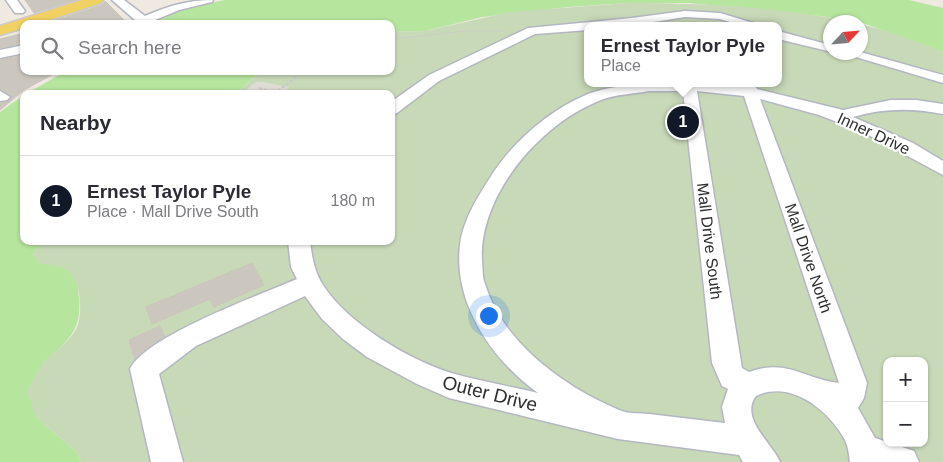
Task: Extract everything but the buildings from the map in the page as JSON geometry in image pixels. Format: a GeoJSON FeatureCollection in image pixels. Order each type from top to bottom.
{"type":"FeatureCollection","features":[{"type":"Feature","properties":{"kind":"main road"},"geometry":{"type":"LineString","coordinates":[[34,20],[96,0]]}},
{"type":"Feature","properties":{"kind":"main road"},"geometry":{"type":"LineString","coordinates":[[0,31],[20,25]]}},
{"type":"Feature","properties":{"kind":"street"},"geometry":{"type":"LineString","coordinates":[[11,0],[19,11]]}},
{"type":"Feature","properties":{"kind":"street"},"geometry":{"type":"LineString","coordinates":[[117,0],[138,20]]}},
{"type":"Feature","properties":{"kind":"street"},"geometry":{"type":"LineString","coordinates":[[145,20],[176,7],[208,0]]}},
{"type":"Feature","properties":{"kind":"street"},"geometry":{"type":"LineString","coordinates":[[632,22],[677,14],[720,16],[742,22]]}},
{"type":"Feature","properties":{"kind":"street"},"geometry":{"type":"LineString","coordinates":[[395,107],[434,78],[495,50],[521,35],[537,30],[584,26]]}},
{"type":"Feature","properties":{"kind":"street"},"geometry":{"type":"LineString","coordinates":[[782,36],[823,47]]}},
{"type":"Feature","properties":{"kind":"street"},"geometry":{"type":"LineString","coordinates":[[0,54],[20,50]]}},
{"type":"Feature","properties":{"kind":"street"},"geometry":{"type":"LineString","coordinates":[[868,58],[943,79]]}},
{"type":"Feature","properties":{"kind":"street"},"geometry":{"type":"LineString","coordinates":[[606,93],[620,87]]}},
{"type":"Feature","properties":{"kind":"street","name":"Inner Drive"},"geometry":{"type":"LineString","coordinates":[[618,425],[562,396],[541,381],[512,354],[499,338],[480,306],[474,290],[469,264],[470,241],[477,216],[487,193],[505,168],[544,128],[579,105],[606,93],[668,87]]}},
{"type":"Feature","properties":{"kind":"street","name":"Mall Drive South"},"geometry":{"type":"LineString","coordinates":[[689,87],[726,364],[732,378],[748,386]]}},
{"type":"Feature","properties":{"kind":"street","name":"Mall Drive North"},"geometry":{"type":"LineString","coordinates":[[752,87],[853,383],[850,398],[822,394]]}},
{"type":"Feature","properties":{"kind":"street","name":"Inner Drive"},"geometry":{"type":"LineString","coordinates":[[755,87],[840,115],[921,155],[943,169]]}},
{"type":"Feature","properties":{"kind":"street"},"geometry":{"type":"LineString","coordinates":[[840,115],[869,106],[888,104],[943,109]]}},
{"type":"Feature","properties":{"kind":"street","name":"Outer Drive"},"geometry":{"type":"LineString","coordinates":[[299,245],[300,260],[309,284],[326,307],[375,349],[426,376],[449,385],[618,425],[755,452]]}},
{"type":"Feature","properties":{"kind":"street"},"geometry":{"type":"LineString","coordinates":[[167,462],[144,369],[188,338],[309,284]]}},
{"type":"Feature","properties":{"kind":"street"},"geometry":{"type":"LineString","coordinates":[[755,452],[738,424],[736,409],[740,396],[748,386],[759,380],[789,380],[822,394],[850,420],[860,435],[866,456],[902,462]]}},
{"type":"Feature","properties":{"kind":"path"},"geometry":{"type":"LineString","coordinates":[[395,38],[488,30],[521,35]]}},
{"type":"Feature","properties":{"kind":"path"},"geometry":{"type":"LineString","coordinates":[[280,90],[298,75]]}},
{"type":"Feature","properties":{"kind":"path"},"geometry":{"type":"LineString","coordinates":[[259,88],[266,90]]}},
{"type":"Feature","properties":{"kind":"green space"},"geometry":{"type":"Polygon","coordinates":[[[225,0],[909,0],[943,8],[943,52],[868,25],[868,15],[823,16],[689,3],[628,3],[568,7],[482,17],[426,31],[395,32],[395,20],[161,20],[180,9],[225,0]]]}},
{"type":"Feature","properties":{"kind":"green space"},"geometry":{"type":"Polygon","coordinates":[[[628,3],[713,5],[769,9],[823,17],[823,60],[868,60],[868,26],[893,33],[943,52],[943,462],[81,462],[77,452],[36,417],[27,391],[45,361],[72,336],[80,316],[78,288],[70,272],[61,267],[38,263],[33,254],[41,245],[395,245],[395,90],[240,90],[257,75],[395,75],[395,32],[426,31],[510,12],[628,3]]]}},
{"type":"Feature","properties":{"kind":"green space"},"geometry":{"type":"Polygon","coordinates":[[[59,75],[257,75],[240,90],[33,90],[59,75]]]}},
{"type":"Feature","properties":{"kind":"green space"},"geometry":{"type":"Polygon","coordinates":[[[20,98],[20,245],[41,245],[33,254],[65,268],[76,281],[79,298],[78,319],[66,342],[44,362],[36,417],[77,452],[81,462],[0,462],[0,112],[20,98]]]}},
{"type":"Feature","properties":{"kind":"shaded area"},"geometry":{"type":"Polygon","coordinates":[[[256,82],[289,87],[286,90],[246,90],[256,82]]]}},
{"type":"Feature","properties":{"kind":"place","name":"Ernest Taylor Pyle"},"geometry":{"type":"Point","coordinates":[683,122]}}]}
